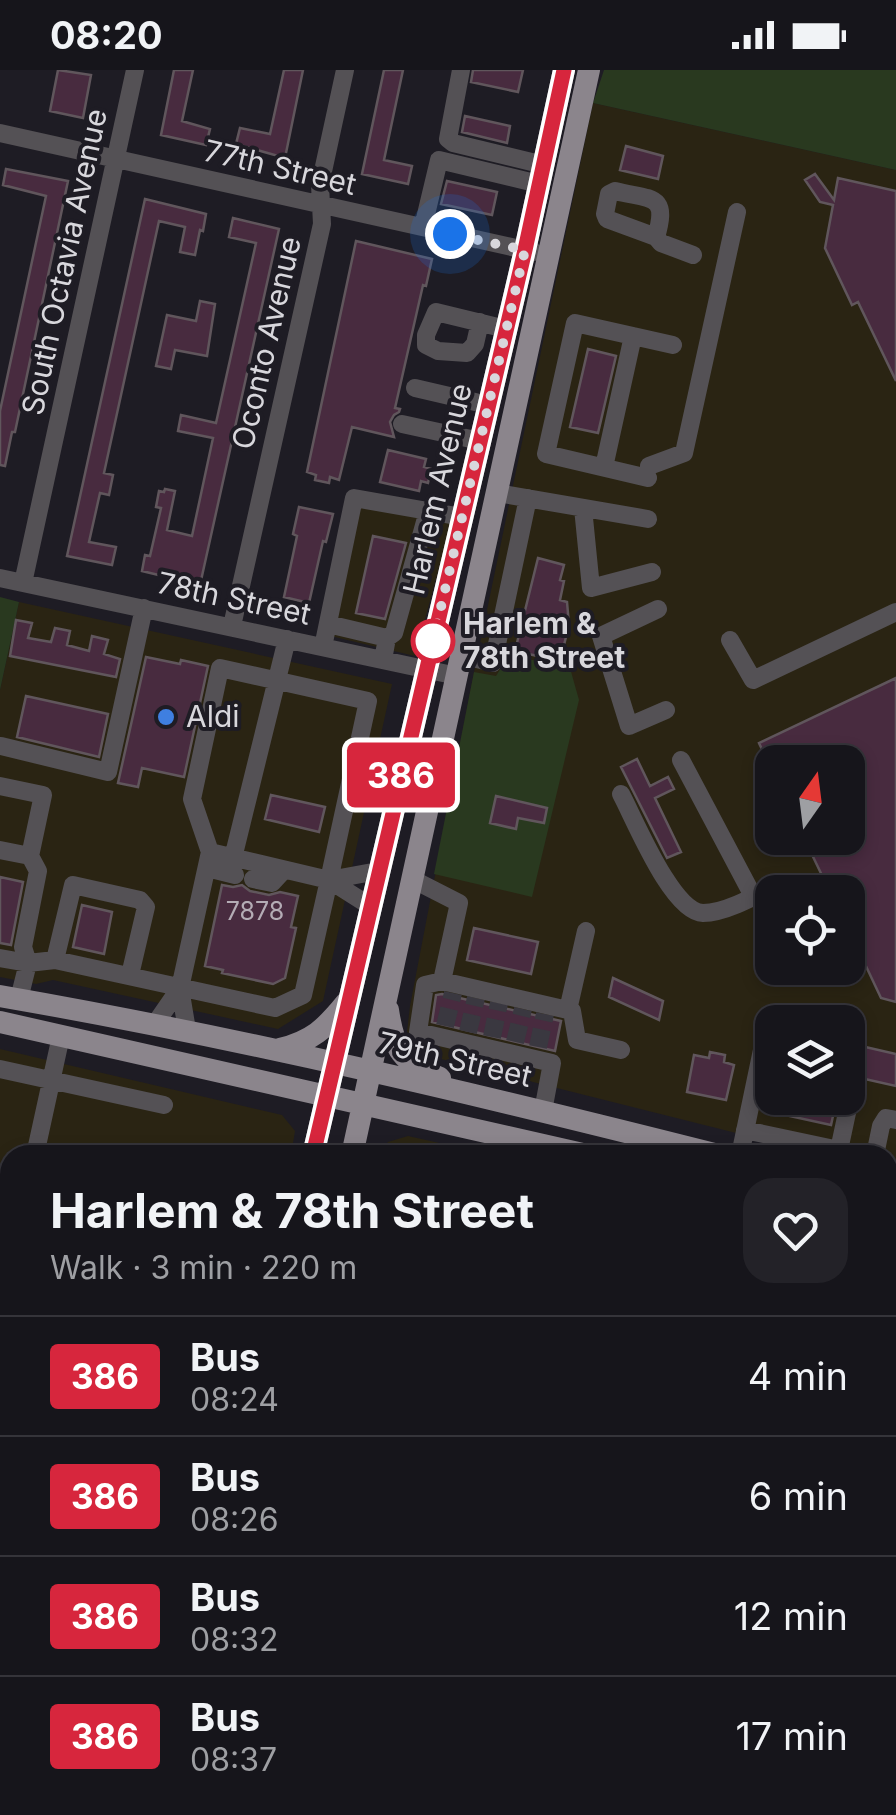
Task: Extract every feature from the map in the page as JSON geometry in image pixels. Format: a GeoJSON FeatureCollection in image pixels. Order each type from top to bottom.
{"type":"FeatureCollection","features":[{"type":"Feature","properties":{"kind":"main road","name":"Harlem Avenue"},"geometry":{"type":"LineString","coordinates":[[315,1145],[564,70]]}},
{"type":"Feature","properties":{"kind":"main road","name":"Harlem Avenue"},"geometry":{"type":"LineString","coordinates":[[354,1145],[589,70]]}},
{"type":"Feature","properties":{"kind":"main road","name":"79th Street"},"geometry":{"type":"LineString","coordinates":[[10,998],[186,1030],[678,1145]]}},
{"type":"Feature","properties":{"kind":"main road"},"geometry":{"type":"LineString","coordinates":[[386,998],[396,1047],[408,1062],[494,1100]]}},
{"type":"Feature","properties":{"kind":"main road"},"geometry":{"type":"LineString","coordinates":[[275,1050],[300,1044],[320,1032],[348,1001]]}},
{"type":"Feature","properties":{"kind":"main road"},"geometry":{"type":"LineString","coordinates":[[0,1022],[326,1096],[511,1145]]}},
{"type":"Feature","properties":{"kind":"street","name":"South Octavia Avenue"},"geometry":{"type":"LineString","coordinates":[[23,583],[135,70]]}},
{"type":"Feature","properties":{"kind":"street","name":"Oconto Avenue"},"geometry":{"type":"LineString","coordinates":[[232,626],[322,224],[320,185],[346,70]]}},
{"type":"Feature","properties":{"kind":"street"},"geometry":{"type":"LineString","coordinates":[[462,70],[448,138],[542,175]]}},
{"type":"Feature","properties":{"kind":"street","name":"77th Street"},"geometry":{"type":"LineString","coordinates":[[0,133],[549,255]]}},
{"type":"Feature","properties":{"kind":"street"},"geometry":{"type":"LineString","coordinates":[[423,228],[439,160],[542,175]]}},
{"type":"Feature","properties":{"kind":"street"},"geometry":{"type":"LineString","coordinates":[[673,345],[576,323],[546,454],[649,472],[684,453],[737,212]]}},
{"type":"Feature","properties":{"kind":"street"},"geometry":{"type":"LineString","coordinates":[[656,237],[692,256]]}},
{"type":"Feature","properties":{"kind":"street"},"geometry":{"type":"LineString","coordinates":[[480,322],[506,329]]}},
{"type":"Feature","properties":{"kind":"street"},"geometry":{"type":"LineString","coordinates":[[604,467],[633,336]]}},
{"type":"Feature","properties":{"kind":"street"},"geometry":{"type":"LineString","coordinates":[[415,388],[488,405]]}},
{"type":"Feature","properties":{"kind":"street"},"geometry":{"type":"LineString","coordinates":[[402,424],[480,440]]}},
{"type":"Feature","properties":{"kind":"street"},"geometry":{"type":"LineString","coordinates":[[497,493],[648,519]]}},
{"type":"Feature","properties":{"kind":"street"},"geometry":{"type":"LineString","coordinates":[[324,646],[354,498],[462,517]]}},
{"type":"Feature","properties":{"kind":"street","name":"78th Street"},"geometry":{"type":"LineString","coordinates":[[0,578],[426,669],[493,663],[528,498]]}},
{"type":"Feature","properties":{"kind":"street"},"geometry":{"type":"LineString","coordinates":[[583,508],[591,588],[652,572]]}},
{"type":"Feature","properties":{"kind":"street"},"geometry":{"type":"LineString","coordinates":[[384,660],[387,638],[394,633],[428,511]]}},
{"type":"Feature","properties":{"kind":"street"},"geometry":{"type":"LineString","coordinates":[[1,746],[108,772],[144,608]]}},
{"type":"Feature","properties":{"kind":"street"},"geometry":{"type":"LineString","coordinates":[[658,609],[601,636],[629,726],[666,710]]}},
{"type":"Feature","properties":{"kind":"street"},"geometry":{"type":"LineString","coordinates":[[730,640],[753,680],[896,612]]}},
{"type":"Feature","properties":{"kind":"street"},"geometry":{"type":"LineString","coordinates":[[328,624],[387,638]]}},
{"type":"Feature","properties":{"kind":"street"},"geometry":{"type":"LineString","coordinates":[[240,871],[288,639]]}},
{"type":"Feature","properties":{"kind":"street"},"geometry":{"type":"LineString","coordinates":[[0,958],[28,963],[55,960],[130,975],[180,988],[275,1008],[303,995],[368,701],[220,668],[192,799],[208,860],[180,988],[186,1030]]}},
{"type":"Feature","properties":{"kind":"street"},"geometry":{"type":"LineString","coordinates":[[622,794],[663,876],[690,910],[705,913],[754,896],[681,760]]}},
{"type":"Feature","properties":{"kind":"street"},"geometry":{"type":"LineString","coordinates":[[0,786],[42,795],[30,856],[38,872],[22,947],[28,963],[10,998]]}},
{"type":"Feature","properties":{"kind":"street"},"geometry":{"type":"LineString","coordinates":[[0,850],[30,856]]}},
{"type":"Feature","properties":{"kind":"street"},"geometry":{"type":"LineString","coordinates":[[208,860],[272,883],[284,870]]}},
{"type":"Feature","properties":{"kind":"street"},"geometry":{"type":"LineString","coordinates":[[240,871],[284,870],[330,880],[370,906]]}},
{"type":"Feature","properties":{"kind":"street"},"geometry":{"type":"LineString","coordinates":[[330,880],[378,871]]}},
{"type":"Feature","properties":{"kind":"street"},"geometry":{"type":"LineString","coordinates":[[412,879],[459,903],[450,986]]}},
{"type":"Feature","properties":{"kind":"street"},"geometry":{"type":"LineString","coordinates":[[55,960],[73,886],[140,900],[146,907],[130,975]]}},
{"type":"Feature","properties":{"kind":"street"},"geometry":{"type":"LineString","coordinates":[[568,1010],[586,931]]}},
{"type":"Feature","properties":{"kind":"street"},"geometry":{"type":"LineString","coordinates":[[425,985],[450,986],[546,1009],[572,1011],[578,1040],[569,1056],[542,1056],[444,1032],[418,1032],[425,985]]}},
{"type":"Feature","properties":{"kind":"street"},"geometry":{"type":"LineString","coordinates":[[156,1024],[180,988]]}},
{"type":"Feature","properties":{"kind":"street"},"geometry":{"type":"LineString","coordinates":[[38,1145],[62,1036]]}},
{"type":"Feature","properties":{"kind":"street"},"geometry":{"type":"LineString","coordinates":[[578,1040],[622,1050]]}},
{"type":"Feature","properties":{"kind":"street"},"geometry":{"type":"LineString","coordinates":[[542,1056],[542,1111]]}},
{"type":"Feature","properties":{"kind":"street"},"geometry":{"type":"LineString","coordinates":[[0,1068],[164,1105]]}},
{"type":"Feature","properties":{"kind":"street"},"geometry":{"type":"LineString","coordinates":[[742,1145],[755,1083]]}},
{"type":"Feature","properties":{"kind":"street"},"geometry":{"type":"LineString","coordinates":[[841,1145],[847,1115]]}},
{"type":"Feature","properties":{"kind":"street"},"geometry":{"type":"LineString","coordinates":[[877,1145],[886,1118],[896,1120]]}},
{"type":"Feature","properties":{"kind":"street"},"geometry":{"type":"LineString","coordinates":[[745,1130],[806,1145]]}},
{"type":"Feature","properties":{"kind":"shaded area"},"geometry":{"type":"Polygon","coordinates":[[[593,103],[896,170],[896,1145],[784,1145],[425,1055],[407,1032],[474,672],[593,103]]]}},
{"type":"Feature","properties":{"kind":"shaded area"},"geometry":{"type":"Polygon","coordinates":[[[354,492],[454,513],[415,656],[322,634],[354,492]]]}},
{"type":"Feature","properties":{"kind":"shaded area"},"geometry":{"type":"Polygon","coordinates":[[[19,602],[392,684],[323,1001],[278,1029],[53,980],[36,984],[0,977],[0,690],[19,602]]]}},
{"type":"Feature","properties":{"kind":"shaded area"},"geometry":{"type":"Polygon","coordinates":[[[0,1049],[282,1115],[295,1131],[293,1145],[0,1145],[0,1049]]]}},
{"type":"Feature","properties":{"kind":"shaded area"},"geometry":{"type":"Polygon","coordinates":[[[408,1136],[448,1145],[386,1145],[408,1136]]]}},
{"type":"Feature","properties":{"kind":"green space"},"geometry":{"type":"Polygon","coordinates":[[[604,70],[896,70],[896,170],[593,103],[604,70]]]}},
{"type":"Feature","properties":{"kind":"green space"},"geometry":{"type":"Polygon","coordinates":[[[0,597],[19,602],[0,690],[0,597]]]}},
{"type":"Feature","properties":{"kind":"green space"},"geometry":{"type":"Polygon","coordinates":[[[509,655],[570,668],[579,700],[532,897],[434,874],[474,672],[496,676],[509,655]]]}},
{"type":"Feature","properties":{"kind":"building"},"geometry":{"type":"Polygon","coordinates":[[[58,70],[91,75],[83,118],[50,111],[58,70]]]}},
{"type":"Feature","properties":{"kind":"building"},"geometry":{"type":"Polygon","coordinates":[[[174,70],[193,70],[182,121],[210,129],[206,145],[161,135],[174,70]]]}},
{"type":"Feature","properties":{"kind":"building"},"geometry":{"type":"Polygon","coordinates":[[[284,70],[303,70],[285,158],[236,144],[240,128],[270,134],[284,70]]]}},
{"type":"Feature","properties":{"kind":"building"},"geometry":{"type":"Polygon","coordinates":[[[384,70],[403,70],[384,160],[412,166],[408,184],[362,174],[384,70]]]}},
{"type":"Feature","properties":{"kind":"building"},"geometry":{"type":"Polygon","coordinates":[[[473,70],[523,70],[518,92],[471,82],[473,70]]]}},
{"type":"Feature","properties":{"kind":"building"},"geometry":{"type":"Polygon","coordinates":[[[465,116],[510,126],[507,143],[462,132],[465,116]]]}},
{"type":"Feature","properties":{"kind":"building"},"geometry":{"type":"Polygon","coordinates":[[[626,146],[663,156],[658,179],[620,170],[626,146]]]}},
{"type":"Feature","properties":{"kind":"building"},"geometry":{"type":"Polygon","coordinates":[[[6,169],[68,181],[5,466],[0,465],[0,411],[46,196],[3,185],[6,169]]]}},
{"type":"Feature","properties":{"kind":"building"},"geometry":{"type":"Polygon","coordinates":[[[815,174],[834,200],[838,178],[896,191],[896,381],[858,302],[852,305],[825,248],[833,205],[820,202],[805,180],[815,174]]]}},
{"type":"Feature","properties":{"kind":"building"},"geometry":{"type":"Polygon","coordinates":[[[447,181],[497,192],[492,215],[441,204],[447,181]]]}},
{"type":"Feature","properties":{"kind":"building"},"geometry":{"type":"Polygon","coordinates":[[[145,199],[206,214],[195,255],[180,252],[185,227],[159,221],[104,473],[113,475],[109,495],[100,493],[89,542],[116,547],[112,565],[67,556],[145,199]]]}},
{"type":"Feature","properties":{"kind":"building"},"geometry":{"type":"Polygon","coordinates":[[[233,218],[279,229],[200,585],[142,571],[145,555],[150,556],[161,508],[156,507],[159,491],[175,491],[167,530],[192,536],[213,438],[178,431],[181,415],[216,423],[256,243],[229,237],[233,218]]]}},
{"type":"Feature","properties":{"kind":"building"},"geometry":{"type":"Polygon","coordinates":[[[356,241],[432,259],[395,408],[400,409],[390,422],[394,437],[352,427],[339,480],[330,477],[329,483],[315,480],[316,475],[307,472],[356,241]]]}},
{"type":"Feature","properties":{"kind":"building"},"geometry":{"type":"Polygon","coordinates":[[[200,301],[215,304],[207,356],[175,350],[171,369],[156,366],[167,315],[196,321],[200,301]]]}},
{"type":"Feature","properties":{"kind":"building"},"geometry":{"type":"Polygon","coordinates":[[[588,349],[616,356],[598,433],[570,427],[588,349]]]}},
{"type":"Feature","properties":{"kind":"building"},"geometry":{"type":"Polygon","coordinates":[[[388,450],[426,459],[424,467],[431,469],[428,483],[421,481],[419,491],[380,482],[388,450]]]}},
{"type":"Feature","properties":{"kind":"building"},"geometry":{"type":"Polygon","coordinates":[[[299,507],[333,514],[309,603],[284,597],[299,507]]]}},
{"type":"Feature","properties":{"kind":"building"},"geometry":{"type":"Polygon","coordinates":[[[373,536],[406,543],[385,619],[356,613],[373,536]]]}},
{"type":"Feature","properties":{"kind":"building"},"geometry":{"type":"Polygon","coordinates":[[[538,558],[564,565],[560,600],[567,602],[569,625],[560,661],[515,651],[538,558]]]}},
{"type":"Feature","properties":{"kind":"building"},"geometry":{"type":"Polygon","coordinates":[[[16,620],[32,623],[28,638],[51,642],[55,628],[70,631],[67,645],[89,651],[92,636],[108,640],[104,654],[120,659],[116,677],[10,656],[16,620]]]}},
{"type":"Feature","properties":{"kind":"building","name":"Aldi"},"geometry":{"type":"Polygon","coordinates":[[[146,657],[208,666],[184,777],[142,768],[138,787],[118,783],[146,657]]]}},
{"type":"Feature","properties":{"kind":"building"},"geometry":{"type":"Polygon","coordinates":[[[896,678],[896,1002],[881,998],[865,964],[865,875],[822,875],[812,855],[865,855],[865,745],[759,743],[896,678]]]}},
{"type":"Feature","properties":{"kind":"building"},"geometry":{"type":"Polygon","coordinates":[[[26,696],[108,714],[99,757],[17,737],[26,696]]]}},
{"type":"Feature","properties":{"kind":"building"},"geometry":{"type":"Polygon","coordinates":[[[637,759],[650,786],[668,777],[674,789],[655,798],[681,852],[667,858],[621,767],[637,759]]]}},
{"type":"Feature","properties":{"kind":"building"},"geometry":{"type":"Polygon","coordinates":[[[271,795],[325,807],[319,832],[265,819],[271,795]]]}},
{"type":"Feature","properties":{"kind":"building"},"geometry":{"type":"Polygon","coordinates":[[[496,796],[547,808],[544,823],[518,818],[516,829],[490,823],[496,796]]]}},
{"type":"Feature","properties":{"kind":"building"},"geometry":{"type":"Polygon","coordinates":[[[0,877],[23,882],[11,945],[0,943],[0,877]]]}},
{"type":"Feature","properties":{"kind":"building"},"geometry":{"type":"Polygon","coordinates":[[[222,885],[242,885],[269,895],[280,892],[298,896],[291,927],[296,928],[285,978],[273,984],[205,966],[222,885]]]}},
{"type":"Feature","properties":{"kind":"building"},"geometry":{"type":"Polygon","coordinates":[[[82,905],[112,912],[104,954],[73,947],[82,905]]]}},
{"type":"Feature","properties":{"kind":"building"},"geometry":{"type":"Polygon","coordinates":[[[474,928],[538,942],[531,974],[467,960],[474,928]]]}},
{"type":"Feature","properties":{"kind":"building"},"geometry":{"type":"Polygon","coordinates":[[[613,978],[663,1001],[659,1020],[609,997],[613,978]]]}},
{"type":"Feature","properties":{"kind":"building"},"geometry":{"type":"Polygon","coordinates":[[[436,995],[561,1021],[555,1051],[432,1022],[436,995]]]}},
{"type":"Feature","properties":{"kind":"building"},"geometry":{"type":"Polygon","coordinates":[[[865,1047],[896,1054],[896,1086],[865,1079],[865,1047]]]}},
{"type":"Feature","properties":{"kind":"building"},"geometry":{"type":"Polygon","coordinates":[[[710,1052],[725,1055],[724,1062],[734,1065],[726,1100],[687,1092],[694,1055],[709,1058],[710,1052]]]}},
{"type":"Feature","properties":{"kind":"building"},"geometry":{"type":"Polygon","coordinates":[[[785,1115],[833,1115],[831,1125],[785,1115]]]}},
{"type":"Feature","properties":{"kind":"tunnel"},"geometry":{"type":"LineString","coordinates":[[445,1026],[453,993]]}},
{"type":"Feature","properties":{"kind":"tunnel"},"geometry":{"type":"LineString","coordinates":[[468,1032],[476,998]]}},
{"type":"Feature","properties":{"kind":"tunnel"},"geometry":{"type":"LineString","coordinates":[[492,1037],[499,1003]]}},
{"type":"Feature","properties":{"kind":"tunnel"},"geometry":{"type":"LineString","coordinates":[[515,1042],[523,1009]]}},
{"type":"Feature","properties":{"kind":"tunnel"},"geometry":{"type":"LineString","coordinates":[[538,1047],[545,1014]]}},
{"type":"Feature","properties":{"kind":"bus line","name":"386"},"geometry":{"type":"LineString","coordinates":[[315,1145],[564,70]]}},
{"type":"Feature","properties":{"kind":"place","name":"Harlem & 78th Street"},"geometry":{"type":"Point","coordinates":[433,641]}},
{"type":"Feature","properties":{"kind":"place","name":"Aldi"},"geometry":{"type":"Point","coordinates":[166,717]}},
{"type":"Feature","properties":{"kind":"route"},"geometry":{"type":"LineString","coordinates":[[433,641],[525,250],[450,234]]}}]}
